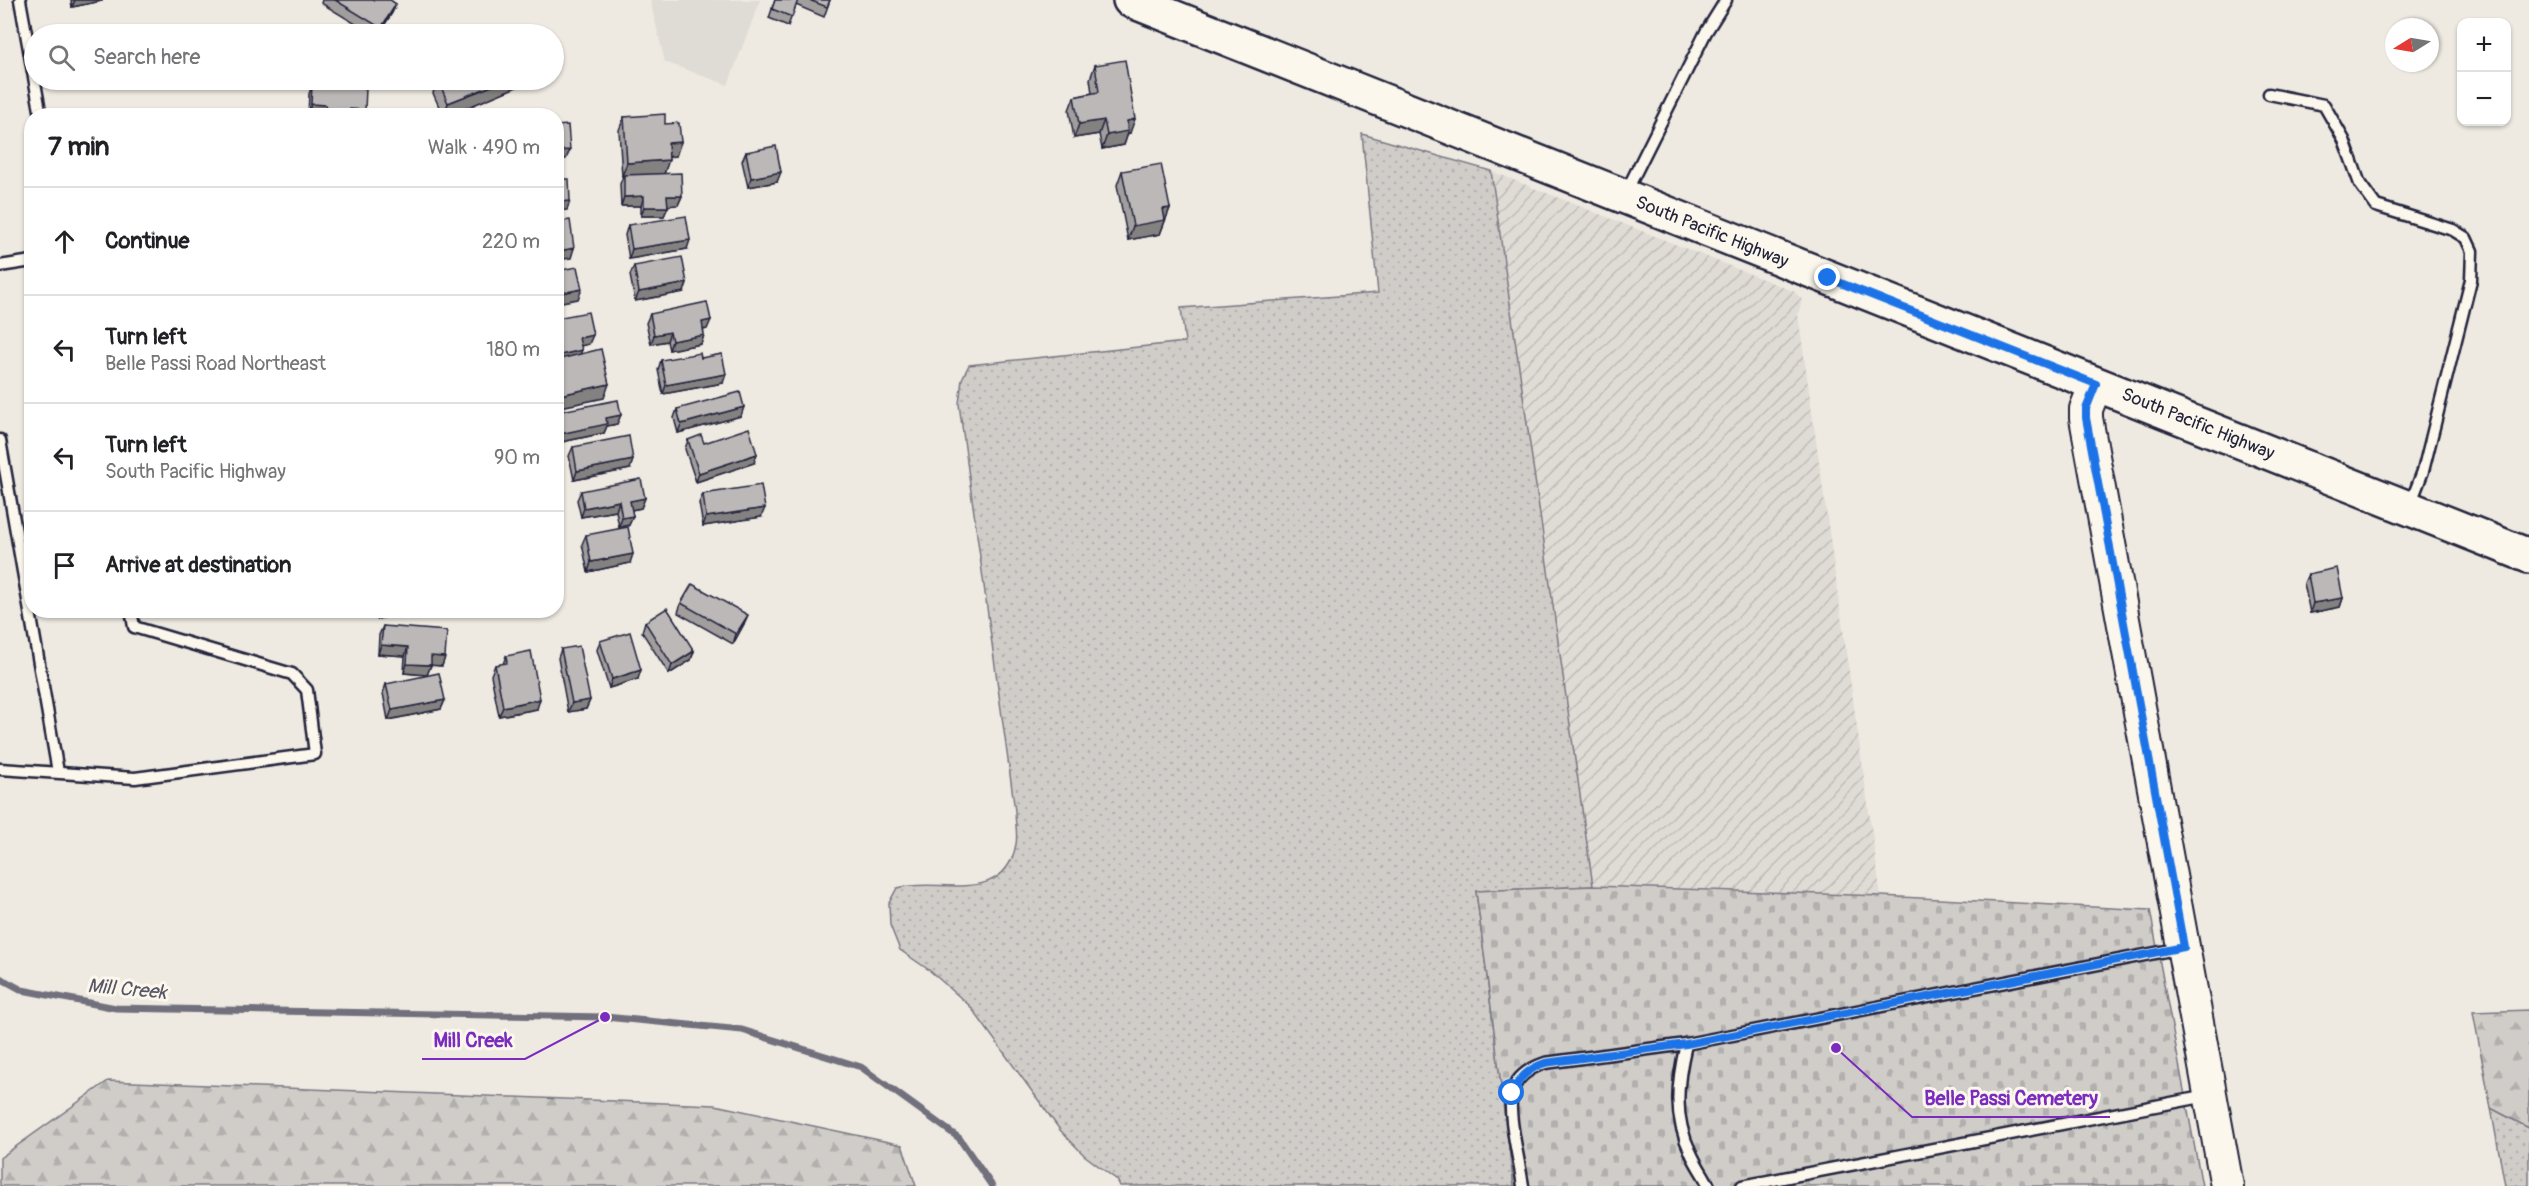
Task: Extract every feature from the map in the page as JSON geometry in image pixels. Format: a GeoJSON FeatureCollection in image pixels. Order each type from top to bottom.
{"type":"FeatureCollection","features":[{"type":"Feature","properties":{"kind":"main road","name":"South Pacific Highway"},"geometry":{"type":"LineString","coordinates":[[1130,0],[2529,556]]}},
{"type":"Feature","properties":{"kind":"street"},"geometry":{"type":"LineString","coordinates":[[2096,384],[2086,409],[2086,418],[2227,1186]]}},
{"type":"Feature","properties":{"kind":"lane"},"geometry":{"type":"LineString","coordinates":[[20,0],[24,24]]}},
{"type":"Feature","properties":{"kind":"lane"},"geometry":{"type":"LineString","coordinates":[[1624,196],[1707,32],[1726,0]]}},
{"type":"Feature","properties":{"kind":"lane"},"geometry":{"type":"LineString","coordinates":[[36,90],[40,108]]}},
{"type":"Feature","properties":{"kind":"lane"},"geometry":{"type":"LineString","coordinates":[[2269,94],[2324,105],[2344,140],[2360,184],[2376,206],[2453,230],[2466,238],[2472,251],[2468,291],[2423,471],[2409,508]]}},
{"type":"Feature","properties":{"kind":"lane"},"geometry":{"type":"LineString","coordinates":[[0,266],[24,262]]}},
{"type":"Feature","properties":{"kind":"lane"},"geometry":{"type":"LineString","coordinates":[[0,440],[24,580]]}},
{"type":"Feature","properties":{"kind":"lane"},"geometry":{"type":"LineString","coordinates":[[31,618],[57,772]]}},
{"type":"Feature","properties":{"kind":"lane"},"geometry":{"type":"LineString","coordinates":[[0,769],[135,778],[315,754],[307,690],[292,674],[134,627],[132,618]]}},
{"type":"Feature","properties":{"kind":"lane"},"geometry":{"type":"LineString","coordinates":[[1524,1186],[1512,1113],[1512,1093],[1520,1078],[1532,1068],[1545,1063],[1686,1044],[2184,947]]}},
{"type":"Feature","properties":{"kind":"lane"},"geometry":{"type":"LineString","coordinates":[[1686,1044],[1677,1099],[1682,1129],[1689,1151],[1709,1186]]}},
{"type":"Feature","properties":{"kind":"lane"},"geometry":{"type":"LineString","coordinates":[[1742,1186],[2211,1095]]}},
{"type":"Feature","properties":{"kind":"shaded area"},"geometry":{"type":"Polygon","coordinates":[[[650,0],[760,0],[728,85],[665,62],[650,0]]]}},
{"type":"Feature","properties":{"kind":"shaded area"},"geometry":{"type":"Polygon","coordinates":[[[1491,171],[1795,292],[1802,300],[1798,314],[1881,896],[1593,886],[1491,171]]]}},
{"type":"Feature","properties":{"kind":"green space"},"geometry":{"type":"Polygon","coordinates":[[[1362,134],[1491,171],[1593,886],[1476,891],[1514,1186],[1120,1186],[1117,1180],[1084,1155],[1060,1130],[970,1006],[929,970],[900,950],[890,925],[889,903],[897,888],[968,886],[984,883],[999,876],[1009,864],[1017,840],[1015,811],[959,404],[962,379],[969,365],[1185,342],[1181,308],[1378,293],[1362,134]]]}},
{"type":"Feature","properties":{"kind":"green space"},"geometry":{"type":"Polygon","coordinates":[[[1593,886],[1881,896],[2150,910],[2202,1186],[1514,1186],[1476,891],[1593,886]]]}},
{"type":"Feature","properties":{"kind":"green space"},"geometry":{"type":"Polygon","coordinates":[[[2529,1010],[2529,1128],[2491,1108],[2473,1012],[2529,1010]]]}},
{"type":"Feature","properties":{"kind":"green space"},"geometry":{"type":"Polygon","coordinates":[[[108,1081],[715,1105],[902,1145],[916,1186],[0,1186],[0,1158],[108,1081]]]}},
{"type":"Feature","properties":{"kind":"green space"},"geometry":{"type":"Polygon","coordinates":[[[2491,1108],[2529,1128],[2529,1186],[2505,1186],[2491,1108]]]}},
{"type":"Feature","properties":{"kind":"building"},"geometry":{"type":"Polygon","coordinates":[[[335,0],[390,0],[396,4],[384,24],[374,24],[335,0]]]}},
{"type":"Feature","properties":{"kind":"building"},"geometry":{"type":"Polygon","coordinates":[[[775,0],[798,0],[792,17],[772,9],[775,0]]]}},
{"type":"Feature","properties":{"kind":"building"},"geometry":{"type":"Polygon","coordinates":[[[809,0],[830,0],[827,7],[809,0]]]}},
{"type":"Feature","properties":{"kind":"building"},"geometry":{"type":"Polygon","coordinates":[[[1125,60],[1135,119],[1127,121],[1128,131],[1107,135],[1104,120],[1079,124],[1074,97],[1099,92],[1095,65],[1125,60]]]}},
{"type":"Feature","properties":{"kind":"building"},"geometry":{"type":"Polygon","coordinates":[[[312,90],[366,90],[365,108],[326,108],[326,105],[311,104],[312,90]]]}},
{"type":"Feature","properties":{"kind":"building"},"geometry":{"type":"Polygon","coordinates":[[[442,90],[481,90],[448,103],[442,90]]]}},
{"type":"Feature","properties":{"kind":"building"},"geometry":{"type":"Polygon","coordinates":[[[665,114],[665,124],[679,123],[681,142],[668,143],[669,160],[627,163],[624,117],[665,114]]]}},
{"type":"Feature","properties":{"kind":"building"},"geometry":{"type":"Polygon","coordinates":[[[564,125],[568,125],[570,150],[564,150],[564,125]]]}},
{"type":"Feature","properties":{"kind":"building"},"geometry":{"type":"Polygon","coordinates":[[[776,146],[781,172],[751,178],[746,152],[776,146]]]}},
{"type":"Feature","properties":{"kind":"building"},"geometry":{"type":"Polygon","coordinates":[[[1161,164],[1170,208],[1163,209],[1165,220],[1133,226],[1122,171],[1161,164]]]}},
{"type":"Feature","properties":{"kind":"building"},"geometry":{"type":"Polygon","coordinates":[[[681,173],[682,196],[667,196],[668,207],[644,207],[644,196],[624,197],[624,175],[681,173]]]}},
{"type":"Feature","properties":{"kind":"building"},"geometry":{"type":"Polygon","coordinates":[[[564,179],[569,179],[570,201],[564,201],[564,179]]]}},
{"type":"Feature","properties":{"kind":"building"},"geometry":{"type":"Polygon","coordinates":[[[686,216],[690,240],[632,249],[628,225],[686,216]]]}},
{"type":"Feature","properties":{"kind":"building"},"geometry":{"type":"Polygon","coordinates":[[[570,220],[574,248],[564,250],[564,221],[570,220]]]}},
{"type":"Feature","properties":{"kind":"building"},"geometry":{"type":"Polygon","coordinates":[[[682,257],[687,283],[639,292],[634,266],[682,257]]]}},
{"type":"Feature","properties":{"kind":"building"},"geometry":{"type":"Polygon","coordinates":[[[577,267],[582,289],[564,292],[564,269],[577,267]]]}},
{"type":"Feature","properties":{"kind":"building"},"geometry":{"type":"Polygon","coordinates":[[[707,302],[711,320],[702,322],[704,335],[672,341],[670,332],[654,335],[650,314],[707,302]]]}},
{"type":"Feature","properties":{"kind":"building"},"geometry":{"type":"Polygon","coordinates":[[[588,312],[593,335],[579,338],[582,350],[564,354],[564,316],[588,312]]]}},
{"type":"Feature","properties":{"kind":"building"},"geometry":{"type":"Polygon","coordinates":[[[601,349],[609,384],[564,394],[564,358],[601,349]]]}},
{"type":"Feature","properties":{"kind":"building"},"geometry":{"type":"Polygon","coordinates":[[[700,353],[701,358],[722,354],[726,374],[666,385],[661,360],[700,353]]]}},
{"type":"Feature","properties":{"kind":"building"},"geometry":{"type":"Polygon","coordinates":[[[740,392],[744,407],[681,424],[677,409],[740,392]]]}},
{"type":"Feature","properties":{"kind":"building"},"geometry":{"type":"Polygon","coordinates":[[[618,400],[621,415],[606,418],[607,424],[564,433],[564,410],[618,400]]]}},
{"type":"Feature","properties":{"kind":"building"},"geometry":{"type":"Polygon","coordinates":[[[749,428],[757,454],[699,473],[688,440],[701,435],[704,443],[749,428]]]}},
{"type":"Feature","properties":{"kind":"building"},"geometry":{"type":"Polygon","coordinates":[[[629,436],[633,460],[577,471],[573,447],[629,436]]]}},
{"type":"Feature","properties":{"kind":"building"},"geometry":{"type":"Polygon","coordinates":[[[641,479],[645,498],[630,501],[633,516],[622,518],[619,501],[584,508],[581,491],[641,479]]]}},
{"type":"Feature","properties":{"kind":"building"},"geometry":{"type":"Polygon","coordinates":[[[761,485],[765,508],[706,517],[703,494],[761,485]]]}},
{"type":"Feature","properties":{"kind":"building"},"geometry":{"type":"Polygon","coordinates":[[[628,527],[633,554],[591,562],[586,535],[628,527]]]}},
{"type":"Feature","properties":{"kind":"building"},"geometry":{"type":"Polygon","coordinates":[[[2337,568],[2343,598],[2313,603],[2308,574],[2337,568]]]}},
{"type":"Feature","properties":{"kind":"building"},"geometry":{"type":"Polygon","coordinates":[[[692,584],[748,615],[736,634],[681,603],[692,584]]]}},
{"type":"Feature","properties":{"kind":"building"},"geometry":{"type":"Polygon","coordinates":[[[667,608],[694,651],[672,665],[645,622],[667,608]]]}},
{"type":"Feature","properties":{"kind":"building"},"geometry":{"type":"Polygon","coordinates":[[[383,626],[447,631],[445,657],[431,656],[431,665],[407,664],[408,647],[381,645],[383,626]]]}},
{"type":"Feature","properties":{"kind":"building"},"geometry":{"type":"Polygon","coordinates":[[[630,632],[641,670],[612,679],[600,641],[630,632]]]}},
{"type":"Feature","properties":{"kind":"building"},"geometry":{"type":"Polygon","coordinates":[[[579,646],[590,700],[572,703],[561,649],[579,646]]]}},
{"type":"Feature","properties":{"kind":"building"},"geometry":{"type":"Polygon","coordinates":[[[531,651],[540,699],[503,707],[495,665],[507,663],[506,656],[531,651]]]}},
{"type":"Feature","properties":{"kind":"building"},"geometry":{"type":"Polygon","coordinates":[[[439,673],[445,700],[392,710],[386,684],[439,673]]]}},
{"type":"Feature","properties":{"kind":"waterway","name":"Mill Creek"},"geometry":{"type":"LineString","coordinates":[[0,978],[22,990],[116,1008],[605,1017],[742,1030],[861,1067],[959,1138],[992,1186]]}},
{"type":"Feature","properties":{"kind":"place","name":"Mill Creek"},"geometry":{"type":"Point","coordinates":[605,1017]}},
{"type":"Feature","properties":{"kind":"place","name":"Belle Passi Cemetery"},"geometry":{"type":"Point","coordinates":[1836,1048]}},
{"type":"Feature","properties":{"kind":"route"},"geometry":{"type":"LineString","coordinates":[[1512,1093],[1520,1078],[1532,1068],[1545,1063],[1686,1044],[2184,947],[2086,418],[2086,409],[2096,384],[1828,278]]}}]}
